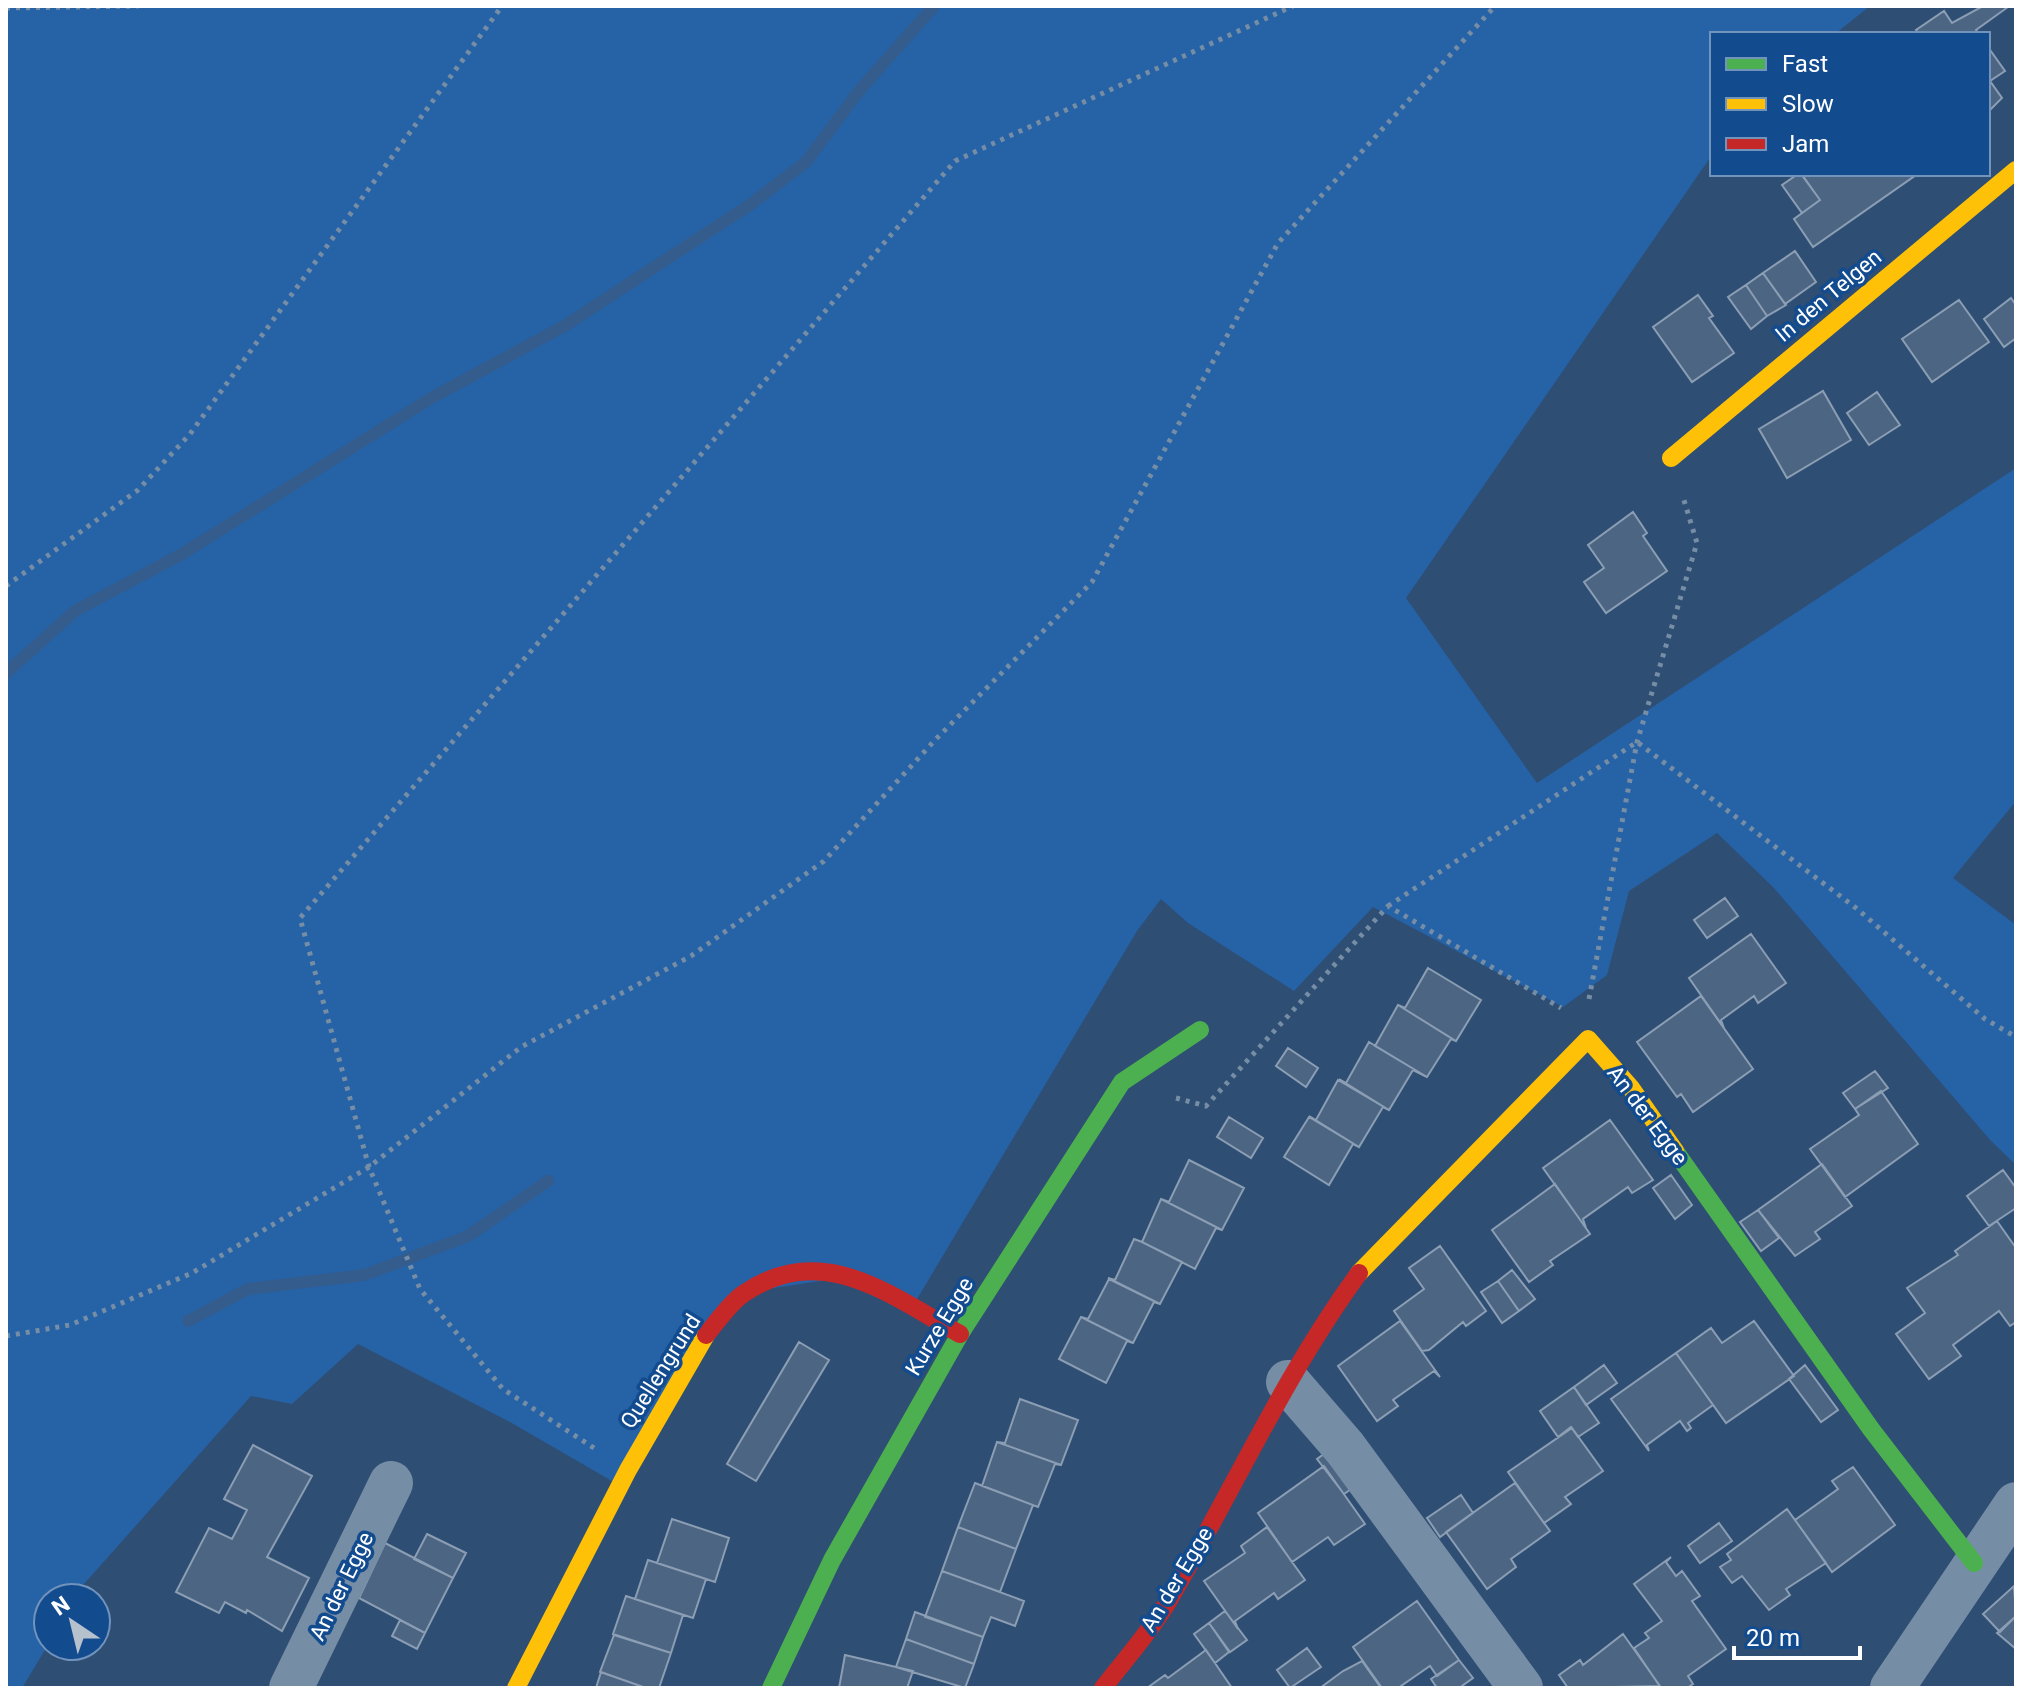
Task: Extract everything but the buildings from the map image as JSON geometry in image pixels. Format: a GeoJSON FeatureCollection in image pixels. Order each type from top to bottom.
{"type":"FeatureCollection","features":[{"type":"Feature","properties":{"kind":"street","name":"In den Telgen"},"geometry":{"type":"LineString","coordinates":[[1671,458],[2016,170]]}},
{"type":"Feature","properties":{"kind":"street","name":"Kurze Egge"},"geometry":{"type":"LineString","coordinates":[[771,1688],[832,1560],[960,1334],[1122,1082],[1200,1030]]}},
{"type":"Feature","properties":{"kind":"street","name":"An der Egge"},"geometry":{"type":"LineString","coordinates":[[1103,1688],[1164,1608],[1325,1320],[1367,1263],[1586,1031],[1631,1088],[1871,1429],[1974,1563]]}},
{"type":"Feature","properties":{"kind":"street","name":"Quellengrund"},"geometry":{"type":"LineString","coordinates":[[516,1688],[628,1470],[705,1336],[743,1294],[791,1272],[824,1269],[861,1279],[960,1334]]}},
{"type":"Feature","properties":{"kind":"street"},"geometry":{"type":"LineString","coordinates":[[1288,1382],[1345,1448],[1521,1688]]}},
{"type":"Feature","properties":{"kind":"street","name":"An der Egge"},"geometry":{"type":"LineString","coordinates":[[291,1688],[391,1483]]}},
{"type":"Feature","properties":{"kind":"street"},"geometry":{"type":"LineString","coordinates":[[1892,1688],[2016,1504]]}},
{"type":"Feature","properties":{"kind":"path"},"geometry":{"type":"LineString","coordinates":[[6,8],[139,6]]}},
{"type":"Feature","properties":{"kind":"path"},"geometry":{"type":"LineString","coordinates":[[6,586],[138,490],[190,434],[502,6]]}},
{"type":"Feature","properties":{"kind":"path"},"geometry":{"type":"LineString","coordinates":[[628,1470],[503,1389],[420,1289],[369,1167],[300,918],[955,161],[1293,6]]}},
{"type":"Feature","properties":{"kind":"path"},"geometry":{"type":"LineString","coordinates":[[6,1336],[70,1325],[192,1273],[369,1167],[521,1047],[691,956],[824,861],[936,739],[1092,582],[1278,243],[1495,6]]}},
{"type":"Feature","properties":{"kind":"path"},"geometry":{"type":"LineString","coordinates":[[1388,906],[1586,1031],[1637,742],[1697,543],[1671,458]]}},
{"type":"Feature","properties":{"kind":"path"},"geometry":{"type":"LineString","coordinates":[[1122,1082],[1206,1106],[1388,906],[1637,742]]}},
{"type":"Feature","properties":{"kind":"path"},"geometry":{"type":"LineString","coordinates":[[1637,742],[1856,908],[1985,1019],[2016,1037]]}},
{"type":"Feature","properties":{"kind":"shaded area"},"geometry":{"type":"Polygon","coordinates":[[[6,6],[1870,6],[1838,32],[1710,32],[1710,158],[1406,598],[1537,783],[2016,468],[2016,801],[1953,878],[2016,925],[2016,1165],[1991,1141],[1774,888],[1717,833],[1629,891],[1607,975],[1563,1007],[1373,907],[1294,991],[1188,923],[1161,899],[1137,931],[914,1304],[860,1275],[740,1293],[617,1484],[510,1422],[358,1344],[292,1404],[251,1396],[86,1582],[32,1582],[32,1662],[38,1662],[22,1688],[6,1688],[6,6]]]}},
{"type":"Feature","properties":{"kind":"waterway"},"geometry":{"type":"LineString","coordinates":[[6,673],[75,611],[182,554],[433,397],[566,325],[751,204],[806,162],[859,91],[934,6]]}},
{"type":"Feature","properties":{"kind":"waterway"},"geometry":{"type":"LineString","coordinates":[[188,1321],[248,1289],[364,1275],[468,1236],[548,1181]]}},
{"type":"Feature","properties":{"kind":"traffic: fast"},"geometry":{"type":"LineString","coordinates":[[771,1688],[832,1560],[960,1334],[1122,1082],[1200,1030]]}},
{"type":"Feature","properties":{"kind":"traffic: fast"},"geometry":{"type":"LineString","coordinates":[[1675,1151],[1871,1429],[1974,1563]]}},
{"type":"Feature","properties":{"kind":"traffic: slow"},"geometry":{"type":"LineString","coordinates":[[1671,458],[2016,170]]}},
{"type":"Feature","properties":{"kind":"traffic: slow"},"geometry":{"type":"LineString","coordinates":[[1359,1273],[1588,1039],[1631,1088],[1675,1151]]}},
{"type":"Feature","properties":{"kind":"traffic: slow"},"geometry":{"type":"LineString","coordinates":[[516,1688],[628,1470],[706,1335]]}},
{"type":"Feature","properties":{"kind":"traffic: jam"},"geometry":{"type":"LineString","coordinates":[[706,1335],[743,1294],[772,1278],[801,1272],[828,1272],[855,1279],[882,1290],[960,1334]]}},
{"type":"Feature","properties":{"kind":"traffic: jam"},"geometry":{"type":"LineString","coordinates":[[1103,1688],[1166,1605],[1306,1353],[1359,1273]]}}]}
